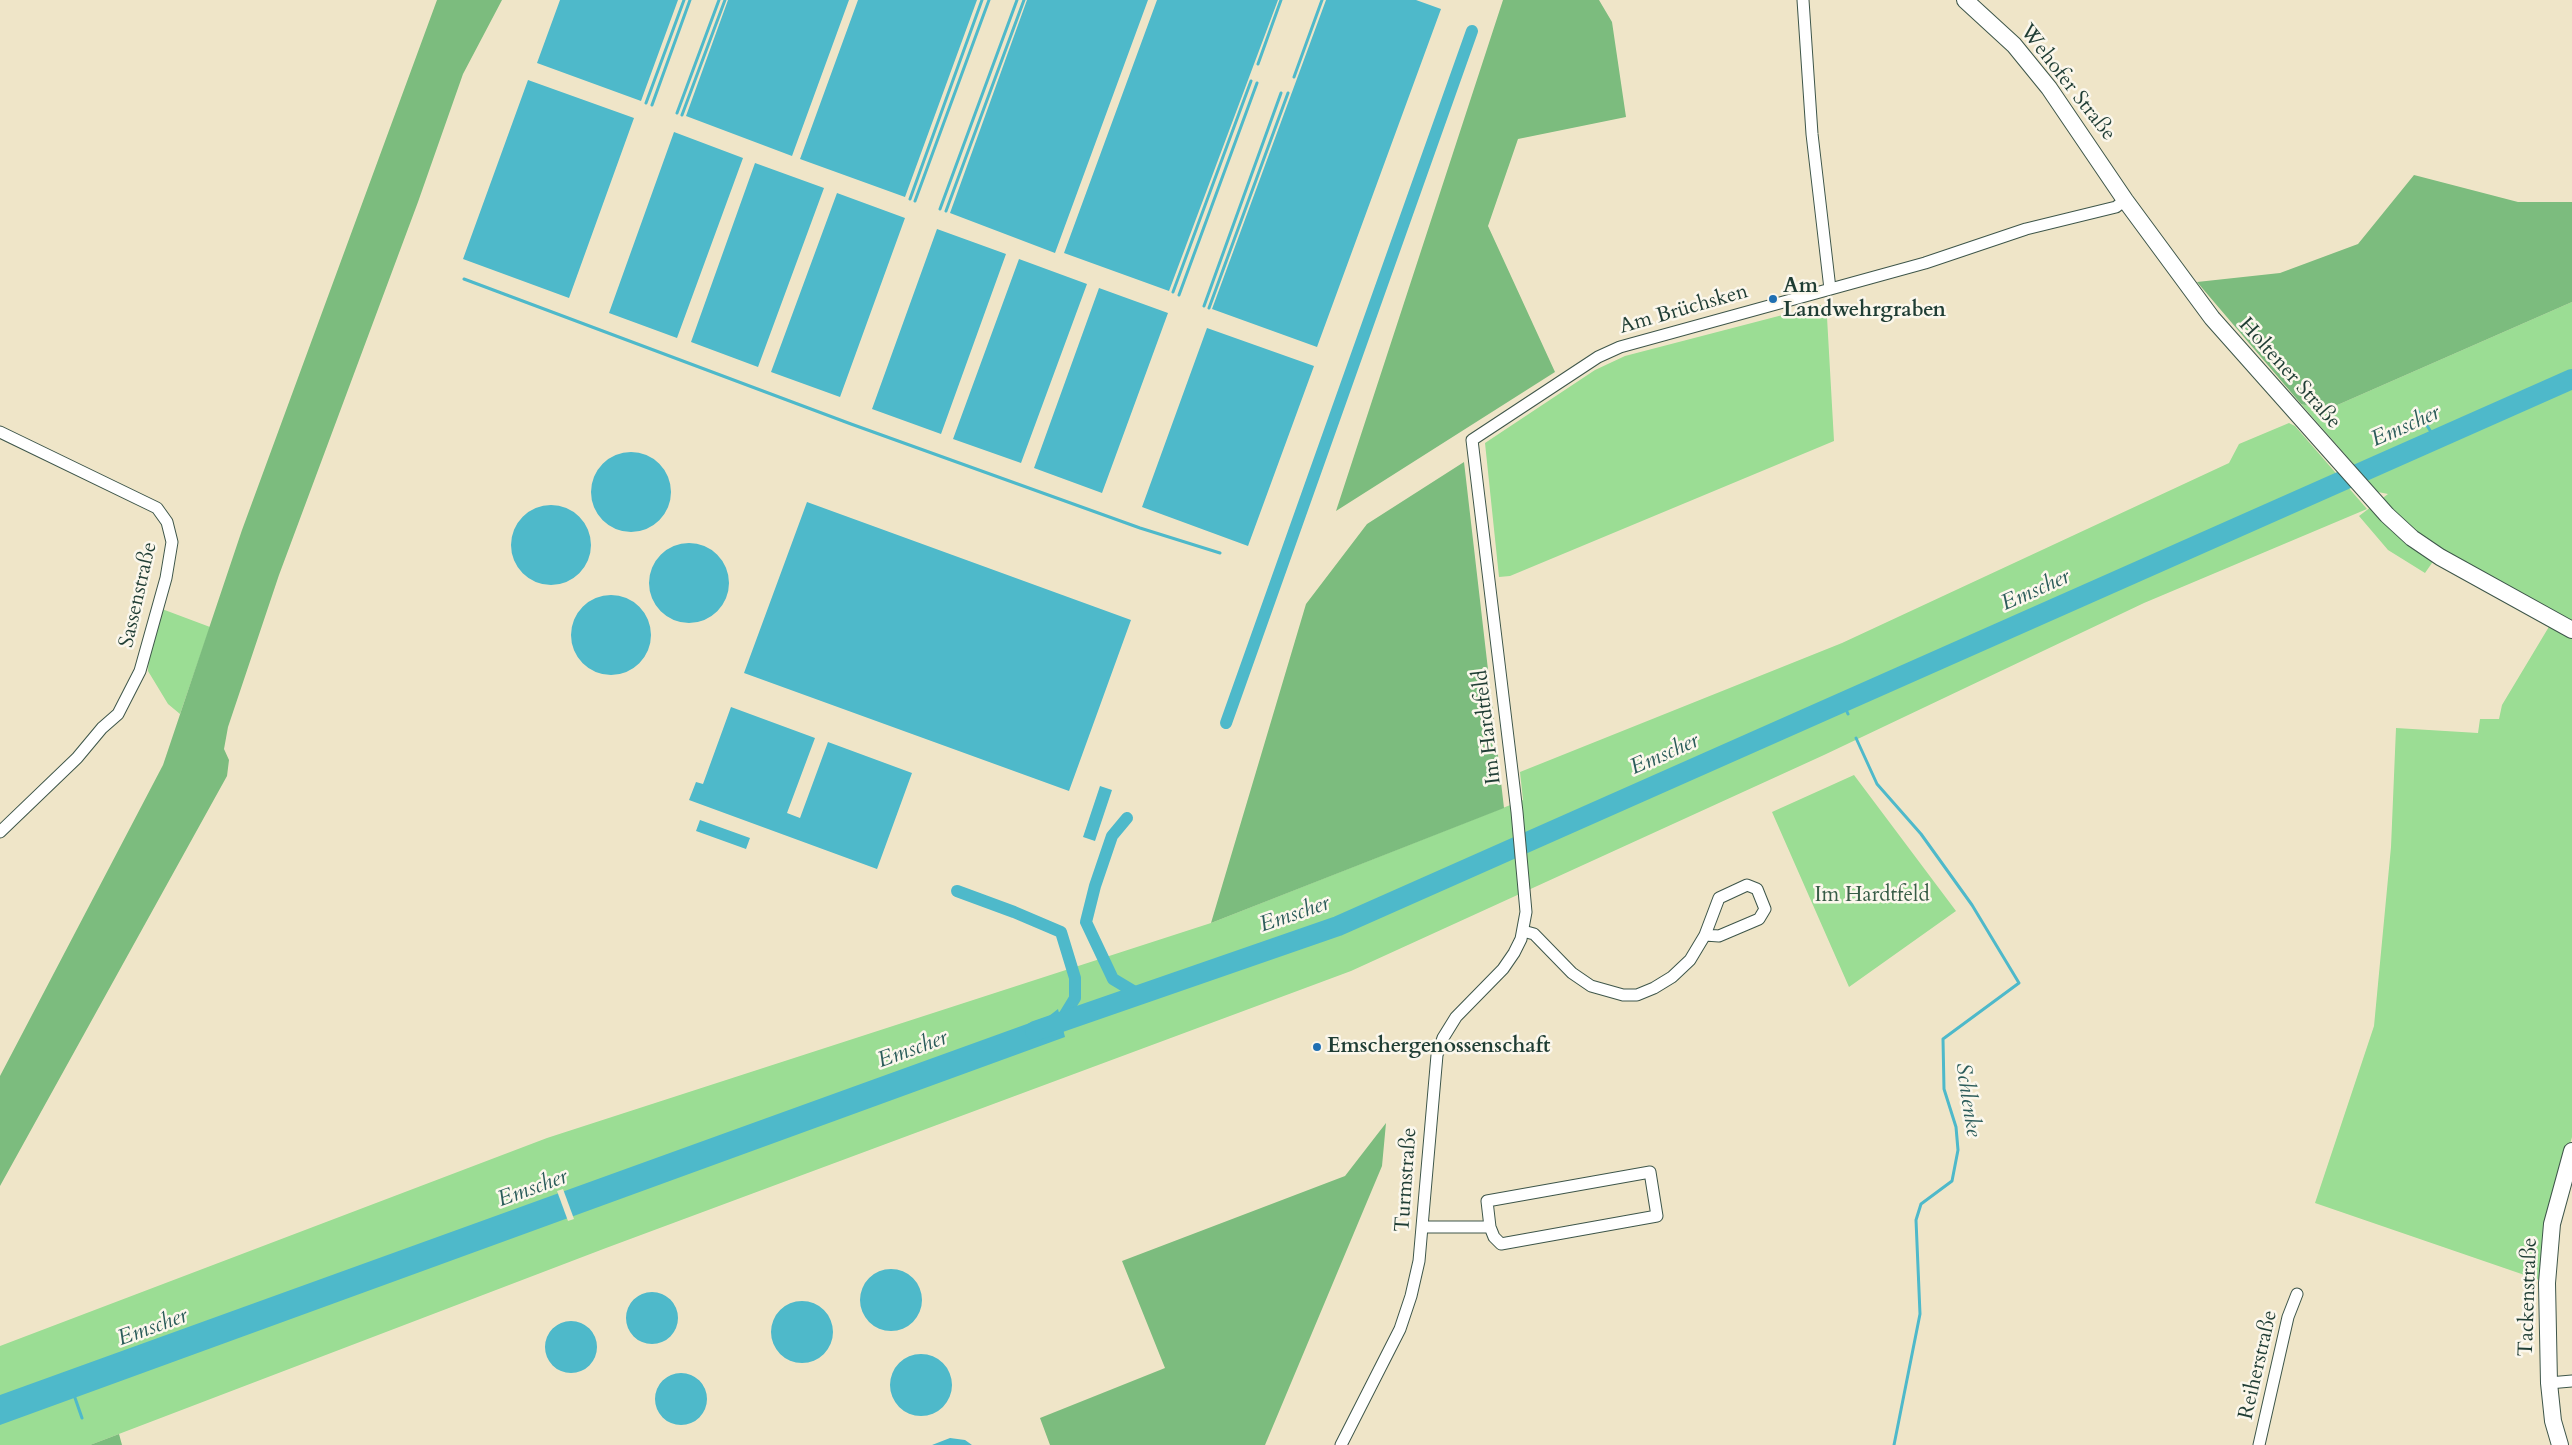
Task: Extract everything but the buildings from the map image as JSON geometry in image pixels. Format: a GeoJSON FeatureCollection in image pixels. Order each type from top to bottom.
{"type":"FeatureCollection","features":[{"type":"Feature","properties":{"kind":"main road","name":"Wehofer Straße"},"geometry":{"type":"LineString","coordinates":[[1965,0],[1994,25],[2028,61],[2072,119],[2126,200]]}},
{"type":"Feature","properties":{"kind":"main road","name":"Holtener Straße"},"geometry":{"type":"LineString","coordinates":[[2126,200],[2212,318],[2369,495],[2412,538],[2440,557],[2572,630]]}},
{"type":"Feature","properties":{"kind":"main road","name":"Tackenstraße"},"geometry":{"type":"LineString","coordinates":[[2560,1445],[2552,1421],[2549,1383],[2547,1283],[2552,1233],[2572,1151]]}},
{"type":"Feature","properties":{"kind":"street"},"geometry":{"type":"LineString","coordinates":[[1803,0],[1812,134],[1830,289]]}},
{"type":"Feature","properties":{"kind":"street","name":"Am Brüchsken"},"geometry":{"type":"LineString","coordinates":[[1472,440],[1590,362],[1620,347],[1925,263],[2026,229],[2116,207],[2126,200]]}},
{"type":"Feature","properties":{"kind":"street","name":"Sassenstraße"},"geometry":{"type":"LineString","coordinates":[[0,432],[147,501],[158,508],[167,522],[172,542],[166,578],[140,671],[118,714],[102,728],[77,758],[0,832]]}},
{"type":"Feature","properties":{"kind":"street","name":"Im Hardtfeld"},"geometry":{"type":"LineString","coordinates":[[1472,440],[1523,867],[1526,912],[1523,931]]}},
{"type":"Feature","properties":{"kind":"street"},"geometry":{"type":"LineString","coordinates":[[1523,931],[1534,934],[1572,973],[1591,986],[1623,996],[1645,992],[1672,977],[1690,960],[1705,935],[1719,898],[1747,885],[1757,889],[1766,910],[1759,920],[1719,936],[1705,935]]}},
{"type":"Feature","properties":{"kind":"street","name":"Turmstraße"},"geometry":{"type":"LineString","coordinates":[[1341,1445],[1400,1329],[1411,1296],[1419,1261],[1437,1055],[1443,1038],[1456,1017],[1503,969],[1514,953],[1523,931]]}},
{"type":"Feature","properties":{"kind":"street"},"geometry":{"type":"LineString","coordinates":[[1650,1172],[1657,1216],[1501,1244],[1494,1237],[1490,1227],[1487,1202],[1650,1172]]}},
{"type":"Feature","properties":{"kind":"street"},"geometry":{"type":"LineString","coordinates":[[1422,1227],[1490,1227]]}},
{"type":"Feature","properties":{"kind":"street","name":"Reiherstraße"},"geometry":{"type":"LineString","coordinates":[[2259,1445],[2288,1317],[2297,1294]]}},
{"type":"Feature","properties":{"kind":"street"},"geometry":{"type":"LineString","coordinates":[[2549,1383],[2572,1380]]}},
{"type":"Feature","properties":{"kind":"green space"},"geometry":{"type":"Polygon","coordinates":[[[437,0],[502,0],[463,74],[418,202],[279,575],[228,727],[224,749],[229,760],[227,776],[0,1186],[0,1076],[163,765],[242,530],[437,0]]]}},
{"type":"Feature","properties":{"kind":"green space"},"geometry":{"type":"Polygon","coordinates":[[[1503,0],[1599,0],[1612,22],[1626,117],[1518,139],[1488,226],[1555,372],[1336,511],[1503,0]]]}},
{"type":"Feature","properties":{"kind":"green space"},"geometry":{"type":"Polygon","coordinates":[[[2414,175],[2518,202],[2572,202],[2572,302],[2326,410],[2301,404],[2197,282],[2280,273],[2358,244],[2414,175]]]}},
{"type":"Feature","properties":{"kind":"green space"},"geometry":{"type":"Polygon","coordinates":[[[2572,302],[2572,1137],[2548,1222],[2542,1281],[2315,1203],[2374,1026],[2391,847],[2396,728],[2478,733],[2480,719],[2499,719],[2502,705],[2556,615],[2441,550],[2425,573],[2388,550],[2359,516],[2388,494],[2378,492],[2301,404],[2326,410],[2572,302]]]}},
{"type":"Feature","properties":{"kind":"green space"},"geometry":{"type":"Polygon","coordinates":[[[1821,305],[1827,317],[1834,441],[1510,576],[1499,577],[1485,443],[1595,370],[1625,356],[1821,305]]]}},
{"type":"Feature","properties":{"kind":"green space"},"geometry":{"type":"Polygon","coordinates":[[[2289,423],[2295,426],[2367,509],[2144,603],[1824,755],[1351,971],[606,1248],[90,1445],[0,1445],[0,1346],[547,1138],[1211,923],[1523,800],[1520,772],[1842,643],[2229,463],[2239,444],[2289,423]]]}},
{"type":"Feature","properties":{"kind":"green space"},"geometry":{"type":"Polygon","coordinates":[[[1464,462],[1504,808],[1211,923],[1306,604],[1367,524],[1464,462]]]}},
{"type":"Feature","properties":{"kind":"green space"},"geometry":{"type":"Polygon","coordinates":[[[162,609],[210,627],[180,714],[168,704],[148,671],[149,655],[162,609]]]}},
{"type":"Feature","properties":{"kind":"green space","name":"Im Hardtfeld"},"geometry":{"type":"Polygon","coordinates":[[[1854,775],[1956,911],[1849,987],[1772,812],[1854,775]]]}},
{"type":"Feature","properties":{"kind":"green space"},"geometry":{"type":"Polygon","coordinates":[[[1386,1123],[1382,1166],[1265,1445],[1050,1445],[1040,1418],[1165,1368],[1122,1261],[1345,1176],[1386,1123]]]}},
{"type":"Feature","properties":{"kind":"green space"},"geometry":{"type":"Polygon","coordinates":[[[119,1434],[122,1445],[90,1445],[119,1434]]]}},
{"type":"Feature","properties":{"kind":"water"},"geometry":{"type":"Polygon","coordinates":[[[560,0],[678,0],[641,101],[537,63],[560,0]]]}},
{"type":"Feature","properties":{"kind":"water"},"geometry":{"type":"Polygon","coordinates":[[[728,0],[849,0],[792,156],[686,116],[728,0]]]}},
{"type":"Feature","properties":{"kind":"water"},"geometry":{"type":"Polygon","coordinates":[[[858,0],[977,0],[905,197],[800,159],[858,0]]]}},
{"type":"Feature","properties":{"kind":"water"},"geometry":{"type":"Polygon","coordinates":[[[1027,0],[1148,0],[1055,253],[950,213],[1027,0]]]}},
{"type":"Feature","properties":{"kind":"water"},"geometry":{"type":"Polygon","coordinates":[[[1157,0],[1278,0],[1169,291],[1064,253],[1157,0]]]}},
{"type":"Feature","properties":{"kind":"water"},"geometry":{"type":"Polygon","coordinates":[[[1326,0],[1416,0],[1441,9],[1317,347],[1212,309],[1326,0]]]}},
{"type":"Feature","properties":{"kind":"water"},"geometry":{"type":"Polygon","coordinates":[[[528,80],[634,118],[569,298],[463,259],[528,80]]]}},
{"type":"Feature","properties":{"kind":"water"},"geometry":{"type":"Polygon","coordinates":[[[674,132],[743,158],[677,338],[609,313],[674,132]]]}},
{"type":"Feature","properties":{"kind":"water"},"geometry":{"type":"Polygon","coordinates":[[[755,163],[824,188],[758,367],[691,342],[755,163]]]}},
{"type":"Feature","properties":{"kind":"water"},"geometry":{"type":"Polygon","coordinates":[[[837,193],[905,218],[840,397],[771,372],[837,193]]]}},
{"type":"Feature","properties":{"kind":"water"},"geometry":{"type":"Polygon","coordinates":[[[937,229],[1006,254],[941,434],[872,409],[937,229]]]}},
{"type":"Feature","properties":{"kind":"water"},"geometry":{"type":"Polygon","coordinates":[[[1019,259],[1087,284],[1021,463],[953,439],[1019,259]]]}},
{"type":"Feature","properties":{"kind":"water"},"geometry":{"type":"Polygon","coordinates":[[[1099,288],[1168,313],[1102,493],[1034,468],[1099,288]]]}},
{"type":"Feature","properties":{"kind":"water"},"geometry":{"type":"Polygon","coordinates":[[[1207,328],[1314,366],[1248,546],[1142,507],[1207,328]]]}},
{"type":"Feature","properties":{"kind":"water"},"geometry":{"type":"Polygon","coordinates":[[[631,452],[646,455],[659,464],[668,477],[671,492],[668,507],[659,520],[646,529],[631,532],[616,529],[603,520],[594,507],[591,492],[594,477],[603,464],[616,455],[631,452]]]}},
{"type":"Feature","properties":{"kind":"water"},"geometry":{"type":"Polygon","coordinates":[[[807,502],[1131,620],[1069,791],[744,673],[807,502]]]}},
{"type":"Feature","properties":{"kind":"water"},"geometry":{"type":"Polygon","coordinates":[[[551,505],[566,508],[579,517],[588,530],[591,545],[588,560],[579,573],[566,582],[551,585],[536,582],[523,573],[514,560],[511,545],[514,530],[523,517],[536,508],[551,505]]]}},
{"type":"Feature","properties":{"kind":"water"},"geometry":{"type":"Polygon","coordinates":[[[689,543],[704,546],[717,555],[726,568],[729,583],[726,598],[717,611],[704,620],[689,623],[674,620],[661,611],[652,598],[649,583],[652,568],[661,555],[674,546],[689,543]]]}},
{"type":"Feature","properties":{"kind":"water"},"geometry":{"type":"Polygon","coordinates":[[[611,595],[626,598],[639,607],[648,620],[651,635],[648,650],[639,663],[626,672],[611,675],[596,672],[583,663],[574,650],[571,635],[574,620],[583,607],[596,598],[611,595]]]}},
{"type":"Feature","properties":{"kind":"water"},"geometry":{"type":"Polygon","coordinates":[[[731,707],[815,738],[787,813],[800,818],[828,742],[912,773],[877,869],[689,800],[696,782],[703,784],[731,707]]]}},
{"type":"Feature","properties":{"kind":"water"},"geometry":{"type":"Polygon","coordinates":[[[1100,786],[1112,790],[1095,841],[1083,837],[1100,786]]]}},
{"type":"Feature","properties":{"kind":"water"},"geometry":{"type":"Polygon","coordinates":[[[700,820],[750,838],[746,849],[696,831],[700,820]]]}},
{"type":"Feature","properties":{"kind":"water"},"geometry":{"type":"Polygon","coordinates":[[[1058,1009],[1065,1037],[0,1425],[0,1395],[1049,1016],[1058,1009]]]}},
{"type":"Feature","properties":{"kind":"water"},"geometry":{"type":"Polygon","coordinates":[[[891,1269],[903,1271],[913,1278],[920,1288],[922,1300],[920,1312],[913,1322],[903,1329],[891,1331],[879,1329],[869,1322],[862,1312],[860,1300],[862,1288],[869,1278],[879,1271],[891,1269]]]}},
{"type":"Feature","properties":{"kind":"water"},"geometry":{"type":"Polygon","coordinates":[[[652,1292],[666,1296],[674,1304],[678,1318],[674,1332],[666,1340],[652,1344],[638,1340],[630,1332],[626,1318],[630,1304],[638,1296],[652,1292]]]}},
{"type":"Feature","properties":{"kind":"water"},"geometry":{"type":"Polygon","coordinates":[[[802,1301],[814,1303],[824,1310],[831,1320],[833,1332],[831,1344],[824,1354],[814,1361],[802,1363],[790,1361],[780,1354],[773,1344],[771,1332],[773,1320],[780,1310],[790,1303],[802,1301]]]}},
{"type":"Feature","properties":{"kind":"water"},"geometry":{"type":"Polygon","coordinates":[[[571,1321],[585,1325],[593,1333],[597,1347],[593,1361],[585,1369],[571,1373],[557,1369],[549,1361],[545,1347],[549,1333],[557,1325],[571,1321]]]}},
{"type":"Feature","properties":{"kind":"water"},"geometry":{"type":"Polygon","coordinates":[[[921,1354],[933,1356],[943,1363],[950,1373],[952,1385],[950,1397],[943,1407],[933,1414],[921,1416],[909,1414],[899,1407],[892,1397],[890,1385],[892,1373],[899,1363],[909,1356],[921,1354]]]}},
{"type":"Feature","properties":{"kind":"water"},"geometry":{"type":"Polygon","coordinates":[[[681,1373],[695,1377],[703,1385],[707,1399],[703,1413],[695,1421],[681,1425],[667,1421],[659,1413],[655,1399],[659,1385],[667,1377],[681,1373]]]}},
{"type":"Feature","properties":{"kind":"water"},"geometry":{"type":"Polygon","coordinates":[[[950,1438],[965,1440],[972,1445],[932,1445],[950,1438]]]}},
{"type":"Feature","properties":{"kind":"pier"},"geometry":{"type":"Polygon","coordinates":[[[563,1189],[574,1219],[568,1221],[557,1191],[563,1189]]]}},
{"type":"Feature","properties":{"kind":"waterway"},"geometry":{"type":"LineString","coordinates":[[646,103],[684,0]]}},
{"type":"Feature","properties":{"kind":"waterway"},"geometry":{"type":"LineString","coordinates":[[652,105],[690,0]]}},
{"type":"Feature","properties":{"kind":"waterway"},"geometry":{"type":"LineString","coordinates":[[677,113],[719,0]]}},
{"type":"Feature","properties":{"kind":"waterway"},"geometry":{"type":"LineString","coordinates":[[682,115],[725,0]]}},
{"type":"Feature","properties":{"kind":"waterway"},"geometry":{"type":"LineString","coordinates":[[910,199],[982,0]]}},
{"type":"Feature","properties":{"kind":"waterway"},"geometry":{"type":"LineString","coordinates":[[915,201],[989,0]]}},
{"type":"Feature","properties":{"kind":"waterway"},"geometry":{"type":"LineString","coordinates":[[940,209],[1017,0]]}},
{"type":"Feature","properties":{"kind":"waterway"},"geometry":{"type":"LineString","coordinates":[[946,211],[1024,0]]}},
{"type":"Feature","properties":{"kind":"waterway"},"geometry":{"type":"LineString","coordinates":[[1258,64],[1281,0]]}},
{"type":"Feature","properties":{"kind":"waterway"},"geometry":{"type":"LineString","coordinates":[[1294,77],[1322,0]]}},
{"type":"Feature","properties":{"kind":"waterway"},"geometry":{"type":"LineString","coordinates":[[1226,723],[1472,31]]}},
{"type":"Feature","properties":{"kind":"waterway"},"geometry":{"type":"LineString","coordinates":[[1173,292],[1251,81]]}},
{"type":"Feature","properties":{"kind":"waterway"},"geometry":{"type":"LineString","coordinates":[[1179,295],[1257,83]]}},
{"type":"Feature","properties":{"kind":"waterway"},"geometry":{"type":"LineString","coordinates":[[1204,306],[1281,93]]}},
{"type":"Feature","properties":{"kind":"waterway"},"geometry":{"type":"LineString","coordinates":[[1209,308],[1288,93]]}},
{"type":"Feature","properties":{"kind":"waterway"},"geometry":{"type":"LineString","coordinates":[[464,279],[851,424],[1140,528],[1220,553]]}},
{"type":"Feature","properties":{"kind":"waterway","name":"Emscher"},"geometry":{"type":"LineString","coordinates":[[1035,1031],[1338,926],[2572,379]]}},
{"type":"Feature","properties":{"kind":"waterway"},"geometry":{"type":"LineString","coordinates":[[2416,408],[2436,440]]}},
{"type":"Feature","properties":{"kind":"waterway","name":"Schlenke"},"geometry":{"type":"LineString","coordinates":[[1843,703],[1848,714]]}},
{"type":"Feature","properties":{"kind":"waterway","name":"Schlenke"},"geometry":{"type":"LineString","coordinates":[[1856,738],[1877,784],[1921,834],[1972,905],[2019,983],[1943,1039],[1944,1089],[1956,1127],[1958,1150],[1952,1181],[1921,1204],[1916,1220],[1920,1314],[1894,1445]]}},
{"type":"Feature","properties":{"kind":"waterway"},"geometry":{"type":"LineString","coordinates":[[1127,818],[1112,836],[1095,886],[1086,922],[1113,979],[1138,994]]}},
{"type":"Feature","properties":{"kind":"waterway"},"geometry":{"type":"LineString","coordinates":[[957,891],[1061,932],[1075,978],[1075,998],[1061,1021]]}},
{"type":"Feature","properties":{"kind":"waterway"},"geometry":{"type":"LineString","coordinates":[[74,1395],[82,1418]]}},
{"type":"Feature","properties":{"kind":"place","name":"Am Landwehrgraben"},"geometry":{"type":"Point","coordinates":[1773,299]}},
{"type":"Feature","properties":{"kind":"place","name":"Emschergenossenschaft"},"geometry":{"type":"Point","coordinates":[1317,1047]}}]}
